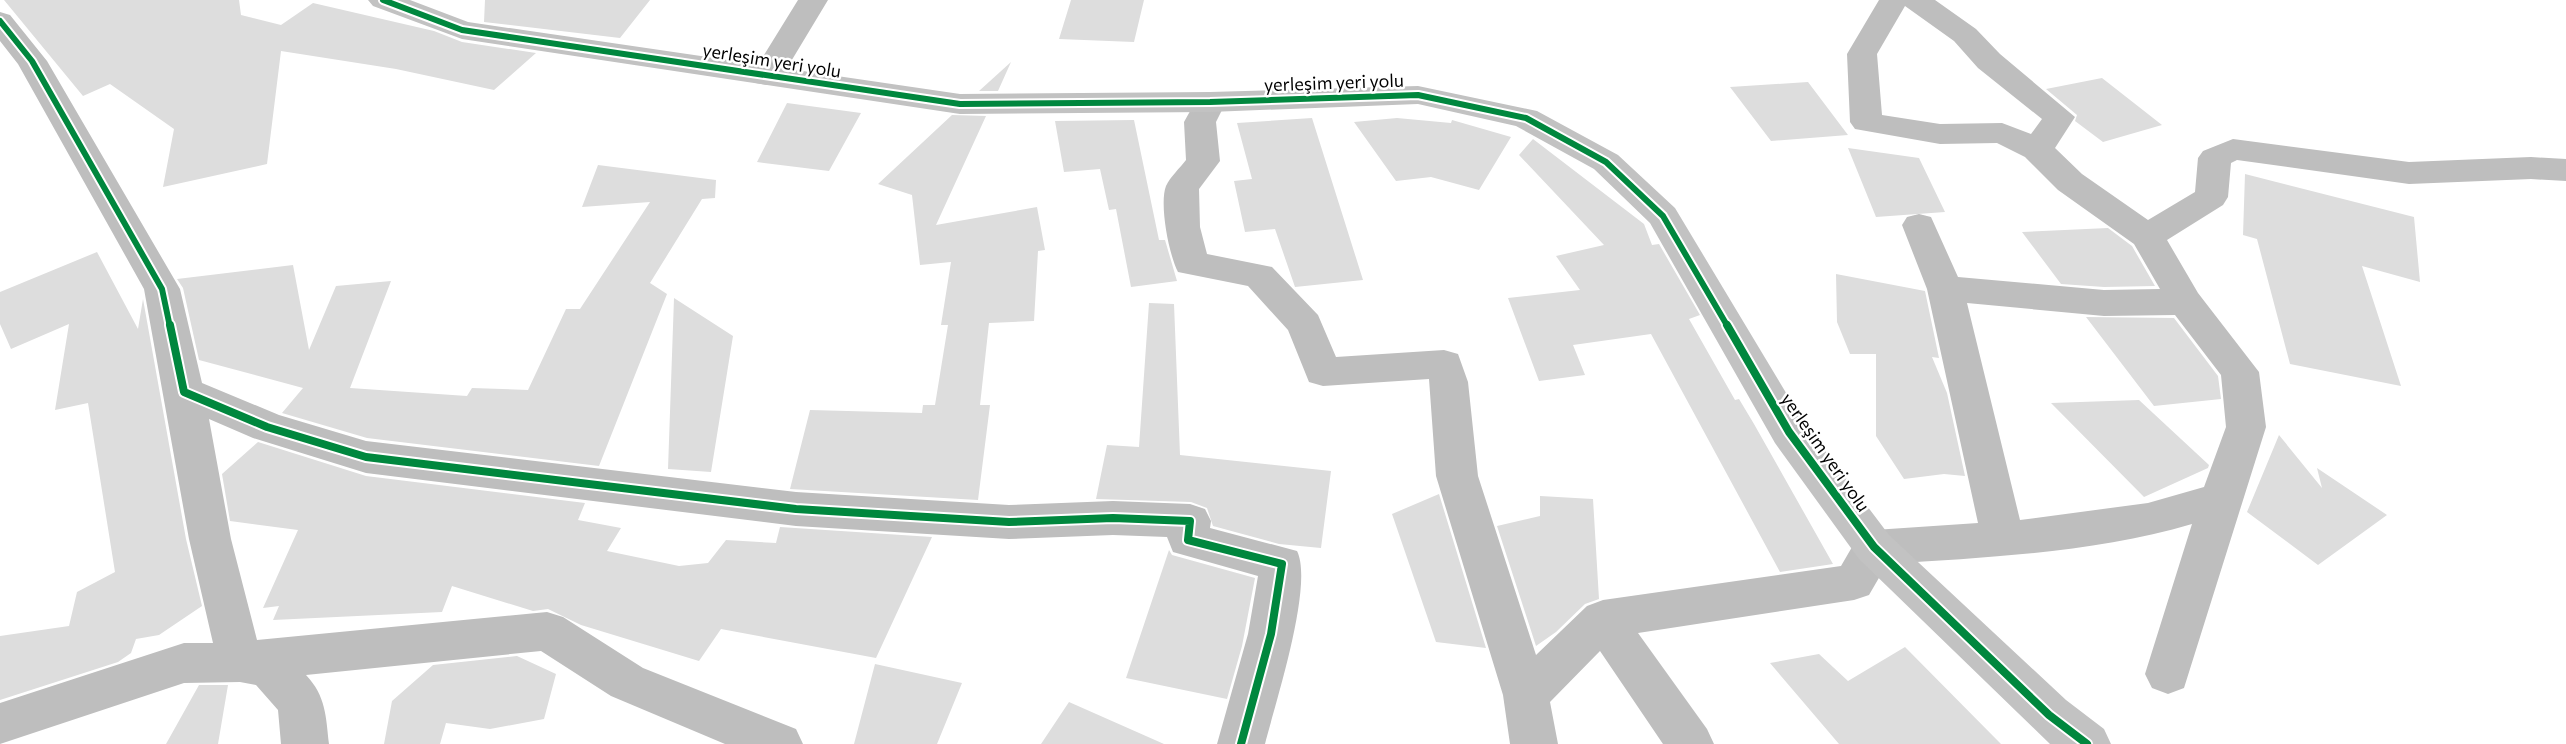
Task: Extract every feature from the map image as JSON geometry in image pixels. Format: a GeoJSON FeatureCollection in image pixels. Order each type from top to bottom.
{"type":"FeatureCollection","features":[{"type":"Feature","properties":{"kind":"street","name":"yerleşim yeri yolu"},"geometry":{"type":"LineString","coordinates":[[383,0],[461,30],[960,104],[1210,102],[1418,95],[1526,118],[1606,162],[1663,216],[1789,432],[1874,547],[2049,715],[2087,744]]}},
{"type":"Feature","properties":{"kind":"street"},"geometry":{"type":"LineString","coordinates":[[767,76],[813,0]]}},
{"type":"Feature","properties":{"kind":"street"},"geometry":{"type":"LineString","coordinates":[[1894,0],[1862,54],[1866,122],[1940,134],[2002,133],[2037,150],[2070,182],[2147,236],[2185,302],[2240,372],[2246,426],[2168,674]]}},
{"type":"Feature","properties":{"kind":"street"},"geometry":{"type":"LineString","coordinates":[[1916,0],[1965,35],[1989,61],[2059,117],[2037,150]]}},
{"type":"Feature","properties":{"kind":"street"},"geometry":{"type":"LineString","coordinates":[[0,21],[32,61],[162,289],[184,392],[210,539],[240,662]]}},
{"type":"Feature","properties":{"kind":"street"},"geometry":{"type":"LineString","coordinates":[[1210,102],[1200,122],[1203,161],[1182,188],[1183,227],[1191,263],[1259,276],[1305,324],[1322,372],[1444,365],[1449,382],[1457,476],[1527,695],[1534,744]]}},
{"type":"Feature","properties":{"kind":"street"},"geometry":{"type":"LineString","coordinates":[[2147,236],[2211,197],[2215,158],[2233,149],[2409,173],[2530,168],[2566,170]]}},
{"type":"Feature","properties":{"kind":"street"},"geometry":{"type":"LineString","coordinates":[[1919,225],[1945,289],[2003,538]]}},
{"type":"Feature","properties":{"kind":"street"},"geometry":{"type":"LineString","coordinates":[[1945,289],[2030,294],[2104,303],[2185,302]]}},
{"type":"Feature","properties":{"kind":"street"},"geometry":{"type":"LineString","coordinates":[[184,392],[267,426],[366,457],[796,509],[1009,522],[1113,518],[1190,522],[1188,541],[1282,564],[1271,634],[1241,744]]}},
{"type":"Feature","properties":{"kind":"street"},"geometry":{"type":"LineString","coordinates":[[1527,695],[1603,619],[1854,582],[1874,547],[2003,538],[2148,520],[2221,499]]}},
{"type":"Feature","properties":{"kind":"street"},"geometry":{"type":"LineString","coordinates":[[1603,619],[1690,744]]}},
{"type":"Feature","properties":{"kind":"street"},"geometry":{"type":"LineString","coordinates":[[0,724],[184,663],[240,662],[547,631],[627,682],[779,744]]}},
{"type":"Feature","properties":{"kind":"street"},"geometry":{"type":"LineString","coordinates":[[240,662],[269,668],[301,702],[305,744]]}},
{"type":"Feature","properties":{"kind":"building"},"geometry":{"type":"Polygon","coordinates":[[[4,0],[239,0],[241,15],[281,25],[313,3],[434,31],[462,42],[536,53],[494,90],[396,69],[281,51],[267,164],[163,187],[174,129],[110,84],[83,96],[4,0]]]}},
{"type":"Feature","properties":{"kind":"building"},"geometry":{"type":"Polygon","coordinates":[[[485,0],[650,0],[620,38],[484,22],[485,0]]]}},
{"type":"Feature","properties":{"kind":"building"},"geometry":{"type":"Polygon","coordinates":[[[1071,0],[1144,0],[1134,42],[1059,39],[1071,0]]]}},
{"type":"Feature","properties":{"kind":"building"},"geometry":{"type":"Polygon","coordinates":[[[1011,62],[998,91],[979,91],[1011,62]]]}},
{"type":"Feature","properties":{"kind":"building"},"geometry":{"type":"Polygon","coordinates":[[[2102,78],[2162,125],[2103,142],[2075,121],[2077,115],[2046,89],[2102,78]]]}},
{"type":"Feature","properties":{"kind":"building"},"geometry":{"type":"Polygon","coordinates":[[[1808,82],[1848,135],[1771,141],[1730,87],[1808,82]]]}},
{"type":"Feature","properties":{"kind":"building"},"geometry":{"type":"Polygon","coordinates":[[[787,103],[861,113],[829,171],[757,162],[787,103]]]}},
{"type":"Feature","properties":{"kind":"building"},"geometry":{"type":"Polygon","coordinates":[[[952,115],[986,116],[936,225],[1037,207],[1045,250],[1038,251],[1034,321],[989,323],[980,405],[990,405],[978,500],[790,489],[810,410],[922,413],[923,405],[935,405],[948,325],[941,325],[951,262],[920,265],[912,195],[878,184],[952,115]]]}},
{"type":"Feature","properties":{"kind":"building"},"geometry":{"type":"Polygon","coordinates":[[[1312,118],[1363,280],[1295,287],[1275,229],[1245,232],[1234,181],[1252,179],[1237,123],[1312,118]]]}},
{"type":"Feature","properties":{"kind":"building"},"geometry":{"type":"Polygon","coordinates":[[[1397,118],[1451,123],[1452,120],[1511,137],[1479,190],[1431,177],[1396,181],[1354,122],[1397,118]]]}},
{"type":"Feature","properties":{"kind":"building"},"geometry":{"type":"Polygon","coordinates":[[[1134,120],[1159,240],[1165,240],[1177,281],[1131,287],[1116,209],[1109,210],[1100,169],[1064,172],[1055,121],[1134,120]]]}},
{"type":"Feature","properties":{"kind":"building"},"geometry":{"type":"Polygon","coordinates":[[[1533,139],[1644,224],[1652,245],[1659,244],[1700,315],[1689,319],[1735,400],[1739,399],[1754,424],[1833,564],[1780,572],[1651,334],[1573,345],[1585,375],[1539,381],[1508,298],[1580,290],[1556,256],[1604,245],[1519,155],[1533,139]]]}},
{"type":"Feature","properties":{"kind":"building"},"geometry":{"type":"Polygon","coordinates":[[[1848,148],[1919,158],[1945,212],[1876,217],[1848,148]]]}},
{"type":"Feature","properties":{"kind":"building"},"geometry":{"type":"Polygon","coordinates":[[[598,165],[716,180],[715,198],[702,199],[650,283],[667,294],[599,466],[367,438],[282,413],[303,388],[199,360],[183,288],[177,279],[293,265],[309,350],[336,286],[391,281],[350,388],[467,396],[472,388],[528,390],[566,309],[580,309],[650,202],[582,207],[598,165]]]}},
{"type":"Feature","properties":{"kind":"building"},"geometry":{"type":"Polygon","coordinates":[[[2245,174],[2414,217],[2420,282],[2362,266],[2401,386],[2290,364],[2257,239],[2243,235],[2245,174]]]}},
{"type":"Feature","properties":{"kind":"building"},"geometry":{"type":"Polygon","coordinates":[[[2108,228],[2132,246],[2155,286],[2061,284],[2022,232],[2108,228]]]}},
{"type":"Feature","properties":{"kind":"building"},"geometry":{"type":"Polygon","coordinates":[[[97,252],[138,329],[143,299],[186,539],[202,606],[159,635],[136,639],[131,653],[118,662],[0,700],[0,636],[69,626],[77,592],[115,572],[88,403],[55,410],[69,324],[11,349],[0,324],[0,292],[97,252]]]}},
{"type":"Feature","properties":{"kind":"building"},"geometry":{"type":"Polygon","coordinates":[[[1836,274],[1925,291],[1939,358],[1932,357],[1947,393],[1965,476],[1944,474],[1904,479],[1876,436],[1876,354],[1850,354],[1837,322],[1836,274]]]}},
{"type":"Feature","properties":{"kind":"building"},"geometry":{"type":"Polygon","coordinates":[[[674,298],[733,336],[711,472],[668,469],[674,298]]]}},
{"type":"Feature","properties":{"kind":"building"},"geometry":{"type":"Polygon","coordinates":[[[1149,303],[1174,304],[1180,455],[1331,471],[1321,548],[1279,544],[1213,526],[1207,508],[1191,502],[1096,499],[1107,445],[1139,447],[1149,303]]]}},
{"type":"Feature","properties":{"kind":"building"},"geometry":{"type":"Polygon","coordinates":[[[2086,317],[2174,318],[2218,376],[2221,399],[2154,406],[2086,317]]]}},
{"type":"Feature","properties":{"kind":"building"},"geometry":{"type":"Polygon","coordinates":[[[2139,400],[2209,465],[2208,468],[2144,497],[2051,403],[2139,400]]]}},
{"type":"Feature","properties":{"kind":"building"},"geometry":{"type":"Polygon","coordinates":[[[2279,435],[2322,488],[2317,468],[2387,515],[2318,565],[2247,512],[2279,435]]]}},
{"type":"Feature","properties":{"kind":"building"},"geometry":{"type":"Polygon","coordinates":[[[258,442],[366,476],[585,503],[578,520],[621,528],[607,551],[679,566],[708,563],[726,540],[776,543],[780,527],[932,537],[876,658],[721,629],[699,661],[581,625],[548,609],[533,611],[452,586],[442,612],[273,620],[279,606],[263,608],[298,530],[230,521],[222,474],[258,442]]]}},
{"type":"Feature","properties":{"kind":"building"},"geometry":{"type":"Polygon","coordinates":[[[1439,494],[1486,648],[1436,642],[1392,514],[1439,494]]]}},
{"type":"Feature","properties":{"kind":"building"},"geometry":{"type":"Polygon","coordinates":[[[1540,496],[1593,499],[1599,599],[1585,604],[1556,632],[1536,646],[1497,526],[1540,516],[1540,496]]]}},
{"type":"Feature","properties":{"kind":"building"},"geometry":{"type":"Polygon","coordinates":[[[1169,550],[1172,555],[1255,578],[1242,646],[1227,699],[1126,678],[1169,550]]]}},
{"type":"Feature","properties":{"kind":"building"},"geometry":{"type":"Polygon","coordinates":[[[1905,647],[2001,744],[1839,744],[1770,663],[1819,654],[1848,681],[1905,647]]]}},
{"type":"Feature","properties":{"kind":"building"},"geometry":{"type":"Polygon","coordinates":[[[517,656],[556,674],[544,719],[490,729],[446,723],[440,744],[384,744],[392,701],[433,665],[517,656]]]}},
{"type":"Feature","properties":{"kind":"building"},"geometry":{"type":"Polygon","coordinates":[[[875,664],[962,683],[937,744],[854,744],[875,664]]]}},
{"type":"Feature","properties":{"kind":"building"},"geometry":{"type":"Polygon","coordinates":[[[199,685],[228,685],[218,744],[166,744],[199,685]]]}},
{"type":"Feature","properties":{"kind":"building"},"geometry":{"type":"Polygon","coordinates":[[[1069,702],[1164,744],[1041,744],[1069,702]]]}},
{"type":"Feature","properties":{"kind":"cycle path"},"geometry":{"type":"LineString","coordinates":[[383,0],[462,30],[960,104],[1210,102],[1418,95],[1526,118],[1606,162],[1663,216],[1789,432],[1874,547],[2049,715],[2087,744]]}},
{"type":"Feature","properties":{"kind":"cycle path"},"geometry":{"type":"LineString","coordinates":[[0,21],[32,61],[162,289],[184,392],[267,427],[366,457],[796,509],[1009,522],[1113,518],[1190,521],[1188,540],[1282,564],[1271,634],[1241,744]]}}]}
